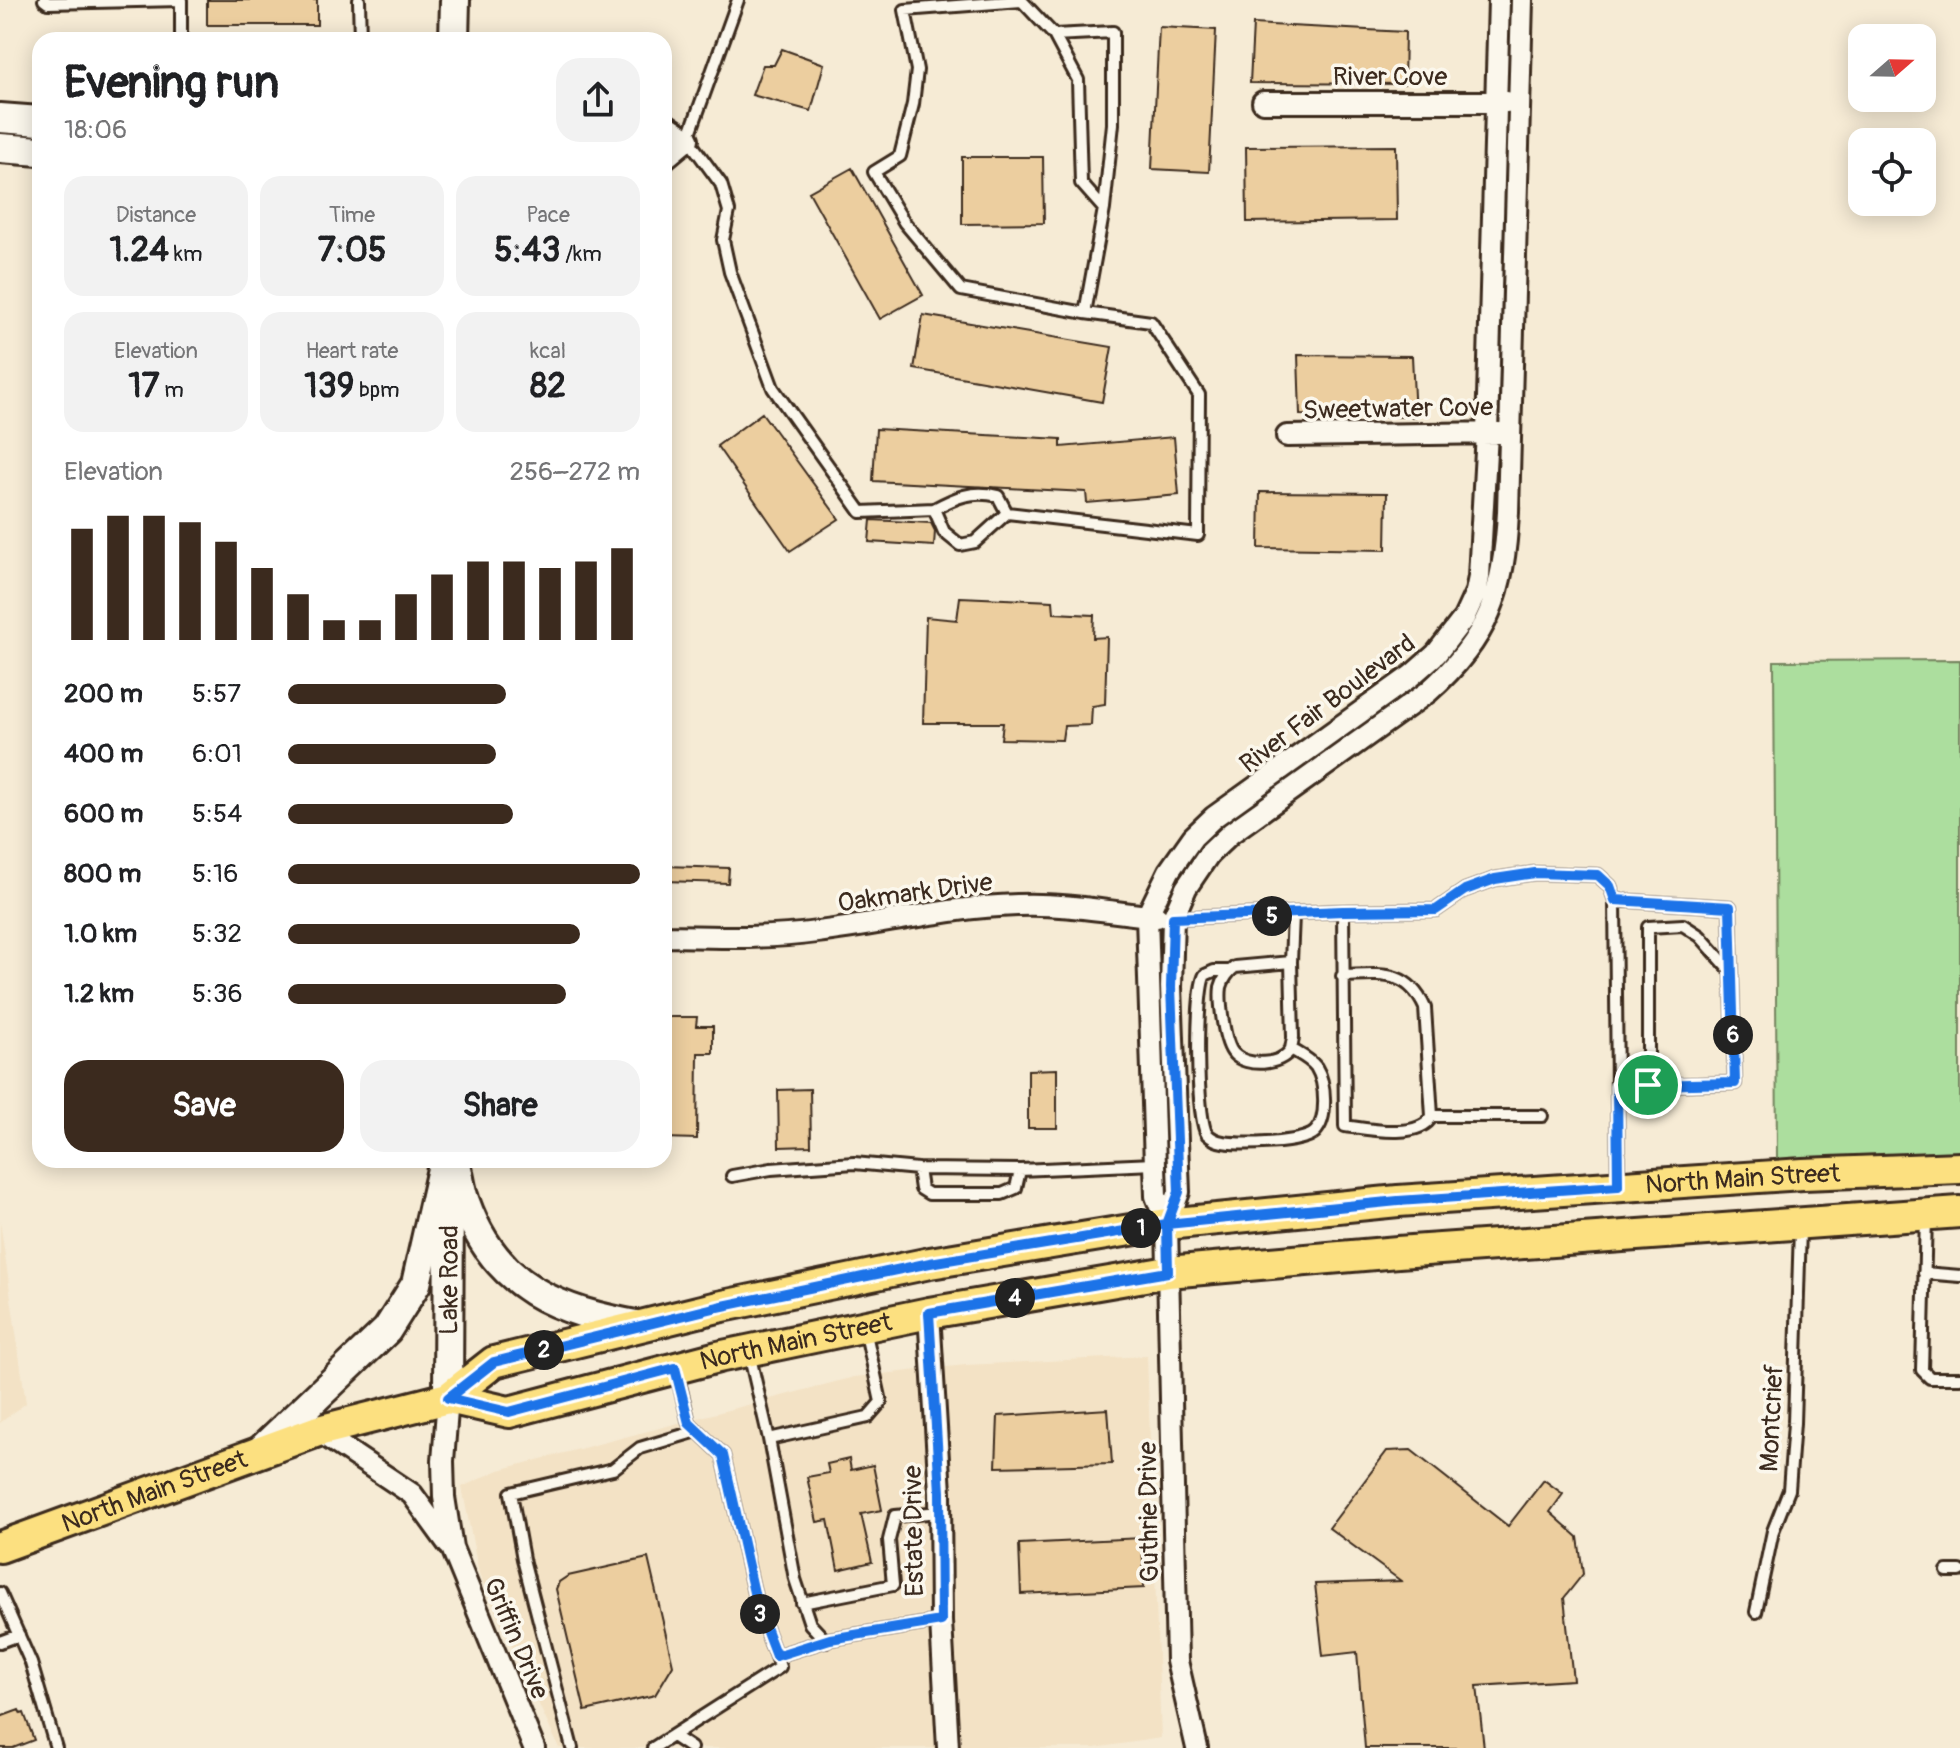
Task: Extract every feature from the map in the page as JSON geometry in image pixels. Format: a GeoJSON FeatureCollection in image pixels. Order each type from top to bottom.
{"type":"FeatureCollection","features":[{"type":"Feature","properties":{"kind":"main road"},"geometry":{"type":"LineString","coordinates":[[454,32],[455,0]]}},
{"type":"Feature","properties":{"kind":"main road"},"geometry":{"type":"LineString","coordinates":[[0,118],[32,120]]}},
{"type":"Feature","properties":{"kind":"main road"},"geometry":{"type":"LineString","coordinates":[[0,148],[32,150]]}},
{"type":"Feature","properties":{"kind":"main road"},"geometry":{"type":"LineString","coordinates":[[261,1450],[387,1330],[416,1284],[448,1168]]}},
{"type":"Feature","properties":{"kind":"main road","name":"Lake Road"},"geometry":{"type":"LineString","coordinates":[[448,1398],[450,1168]]}},
{"type":"Feature","properties":{"kind":"main road"},"geometry":{"type":"LineString","coordinates":[[453,1168],[476,1225],[508,1272],[538,1295],[567,1309],[642,1326]]}},
{"type":"Feature","properties":{"kind":"main road","name":"North Main Street"},"geometry":{"type":"LineString","coordinates":[[0,1547],[318,1431],[448,1398],[494,1362],[734,1303],[930,1263],[1167,1224],[1398,1201],[1803,1174],[1960,1168]]}},
{"type":"Feature","properties":{"kind":"main road","name":"North Main Street"},"geometry":{"type":"LineString","coordinates":[[448,1398],[509,1412],[748,1351],[929,1313],[1168,1272],[1960,1212]]}},
{"type":"Feature","properties":{"kind":"street","name":"River Fair Boulevard"},"geometry":{"type":"LineString","coordinates":[[1168,1272],[1167,1224],[1156,1196],[1154,1164],[1147,916],[1169,871],[1193,837],[1214,817],[1411,676],[1436,654],[1464,618],[1476,592],[1487,433],[1499,0]]}},
{"type":"Feature","properties":{"kind":"street","name":"River Fair Boulevard"},"geometry":{"type":"LineString","coordinates":[[1167,1224],[1179,1192],[1171,987],[1173,918],[1186,888],[1209,854],[1231,833],[1428,692],[1453,670],[1493,609],[1506,543],[1522,0]]}},
{"type":"Feature","properties":{"kind":"street","name":"River Cove"},"geometry":{"type":"LineString","coordinates":[[1263,102],[1496,101],[1518,104]]}},
{"type":"Feature","properties":{"kind":"street"},"geometry":{"type":"LineString","coordinates":[[672,128],[688,139],[672,152]]}},
{"type":"Feature","properties":{"kind":"street","name":"Sweetwater Cove"},"geometry":{"type":"LineString","coordinates":[[1287,436],[1511,432]]}},
{"type":"Feature","properties":{"kind":"street"},"geometry":{"type":"LineString","coordinates":[[1464,618],[1480,632]]}},
{"type":"Feature","properties":{"kind":"street","name":"Oakmark Drive"},"geometry":{"type":"LineString","coordinates":[[672,936],[745,937],[813,933],[928,914],[1019,904],[1100,908],[1173,918]]}},
{"type":"Feature","properties":{"kind":"street","name":"Guthrie Drive"},"geometry":{"type":"LineString","coordinates":[[1168,1272],[1177,1661],[1197,1748]]}},
{"type":"Feature","properties":{"kind":"street","name":"Estate Drive"},"geometry":{"type":"LineString","coordinates":[[929,1313],[948,1748]]}},
{"type":"Feature","properties":{"kind":"street","name":"Griffin Drive"},"geometry":{"type":"LineString","coordinates":[[448,1398],[443,1461],[444,1497],[452,1548],[534,1748]]}},
{"type":"Feature","properties":{"kind":"street","name":"Griffin Drive"},"geometry":{"type":"LineString","coordinates":[[318,1431],[412,1494],[452,1548]]}},
{"type":"Feature","properties":{"kind":"lane"},"geometry":{"type":"LineString","coordinates":[[44,0],[48,3],[181,0],[181,32]]}},
{"type":"Feature","properties":{"kind":"lane"},"geometry":{"type":"LineString","coordinates":[[359,0],[360,32]]}},
{"type":"Feature","properties":{"kind":"lane"},"geometry":{"type":"LineString","coordinates":[[738,0],[688,139],[721,184],[729,211],[723,240],[730,272],[773,388],[861,512],[934,509],[961,494],[984,493],[998,496],[1007,513]]}},
{"type":"Feature","properties":{"kind":"lane"},"geometry":{"type":"LineString","coordinates":[[934,509],[944,532],[960,545],[975,542],[1007,513],[1198,535],[1199,395],[1151,322],[961,290],[904,222],[874,172],[900,156],[913,104],[917,70],[905,10],[1021,0],[1054,35],[1078,80],[1081,183],[1104,209]]}},
{"type":"Feature","properties":{"kind":"lane"},"geometry":{"type":"LineString","coordinates":[[1054,35],[1113,32],[1113,124],[1104,209],[1085,313]]}},
{"type":"Feature","properties":{"kind":"lane"},"geometry":{"type":"LineString","coordinates":[[1173,918],[1436,910],[1465,890],[1495,879],[1535,873],[1598,875],[1610,886],[1615,900],[1618,1186]]}},
{"type":"Feature","properties":{"kind":"lane"},"geometry":{"type":"LineString","coordinates":[[1615,900],[1730,907],[1735,1083],[1617,1086]]}},
{"type":"Feature","properties":{"kind":"lane"},"geometry":{"type":"LineString","coordinates":[[1342,976],[1390,975],[1410,983],[1417,990],[1425,1008],[1432,1116],[1429,1123],[1419,1129],[1387,1131],[1345,1126],[1342,976],[1343,911]]}},
{"type":"Feature","properties":{"kind":"lane"},"geometry":{"type":"LineString","coordinates":[[1230,971],[1221,987],[1221,997],[1226,1037],[1234,1055],[1252,1063],[1279,1059],[1291,1049],[1293,1037],[1293,915]]}},
{"type":"Feature","properties":{"kind":"lane"},"geometry":{"type":"LineString","coordinates":[[1648,1085],[1648,927],[1683,925],[1700,936],[1732,972]]}},
{"type":"Feature","properties":{"kind":"lane"},"geometry":{"type":"LineString","coordinates":[[1291,962],[1249,964],[1205,975],[1198,997],[1201,1122],[1207,1134],[1223,1142],[1290,1141],[1314,1133],[1323,1116],[1320,1076],[1310,1062],[1291,1049]]}},
{"type":"Feature","properties":{"kind":"lane"},"geometry":{"type":"LineString","coordinates":[[1432,1116],[1542,1116]]}},
{"type":"Feature","properties":{"kind":"lane"},"geometry":{"type":"LineString","coordinates":[[732,1176],[771,1169],[854,1163],[918,1169],[1020,1170],[1154,1164]]}},
{"type":"Feature","properties":{"kind":"lane"},"geometry":{"type":"LineString","coordinates":[[918,1169],[921,1189],[929,1194],[1002,1194],[1016,1188],[1020,1170]]}},
{"type":"Feature","properties":{"kind":"lane"},"geometry":{"type":"LineString","coordinates":[[1926,1214],[1922,1370],[1930,1378],[1960,1378]]}},
{"type":"Feature","properties":{"kind":"lane","name":"Montcrief"},"geometry":{"type":"LineString","coordinates":[[1756,1612],[1773,1531],[1789,1490],[1800,1222]]}},
{"type":"Feature","properties":{"kind":"lane"},"geometry":{"type":"LineString","coordinates":[[1924,1273],[1960,1276]]}},
{"type":"Feature","properties":{"kind":"lane"},"geometry":{"type":"LineString","coordinates":[[769,1439],[868,1417],[881,1402],[864,1327]]}},
{"type":"Feature","properties":{"kind":"lane"},"geometry":{"type":"LineString","coordinates":[[748,1351],[769,1439],[795,1579],[810,1624],[826,1641]]}},
{"type":"Feature","properties":{"kind":"lane"},"geometry":{"type":"LineString","coordinates":[[653,1748],[780,1667],[757,1606],[723,1455],[689,1423],[675,1368]]}},
{"type":"Feature","properties":{"kind":"lane"},"geometry":{"type":"LineString","coordinates":[[572,1748],[523,1559],[511,1493],[613,1469],[640,1448],[697,1431]]}},
{"type":"Feature","properties":{"kind":"lane"},"geometry":{"type":"LineString","coordinates":[[802,1603],[893,1585],[889,1540],[895,1516],[940,1512]]}},
{"type":"Feature","properties":{"kind":"lane"},"geometry":{"type":"LineString","coordinates":[[1947,1571],[1960,1571]]}},
{"type":"Feature","properties":{"kind":"lane"},"geometry":{"type":"LineString","coordinates":[[0,1593],[31,1663],[56,1748]]}},
{"type":"Feature","properties":{"kind":"lane"},"geometry":{"type":"LineString","coordinates":[[776,1656],[826,1641],[941,1621]]}},
{"type":"Feature","properties":{"kind":"lane"},"geometry":{"type":"LineString","coordinates":[[0,1642],[19,1635]]}},
{"type":"Feature","properties":{"kind":"lane"},"geometry":{"type":"LineString","coordinates":[[673,1736],[691,1748]]}},
{"type":"Feature","properties":{"kind":"shaded area"},"geometry":{"type":"Polygon","coordinates":[[[0,1221],[26,1403],[0,1423],[0,1221]]]}},
{"type":"Feature","properties":{"kind":"shaded area"},"geometry":{"type":"Polygon","coordinates":[[[1147,1356],[1161,1738],[1094,1748],[559,1748],[479,1574],[462,1487],[499,1470],[854,1377],[966,1365],[1147,1356]]]}},
{"type":"Feature","properties":{"kind":"green space"},"geometry":{"type":"Polygon","coordinates":[[[1960,660],[1960,1159],[1777,1160],[1774,661],[1960,660]]]}},
{"type":"Feature","properties":{"kind":"building"},"geometry":{"type":"Polygon","coordinates":[[[207,0],[317,0],[317,25],[207,25],[207,0]]]}},
{"type":"Feature","properties":{"kind":"building"},"geometry":{"type":"Polygon","coordinates":[[[1253,24],[1405,32],[1404,84],[1250,83],[1253,24]]]}},
{"type":"Feature","properties":{"kind":"building"},"geometry":{"type":"Polygon","coordinates":[[[1159,27],[1216,30],[1209,172],[1152,169],[1159,27]]]}},
{"type":"Feature","properties":{"kind":"building"},"geometry":{"type":"Polygon","coordinates":[[[782,49],[824,64],[811,111],[752,95],[763,65],[774,65],[782,49]]]}},
{"type":"Feature","properties":{"kind":"building"},"geometry":{"type":"Polygon","coordinates":[[[1396,146],[1397,220],[1247,222],[1246,147],[1396,146]]]}},
{"type":"Feature","properties":{"kind":"building"},"geometry":{"type":"Polygon","coordinates":[[[962,157],[1043,157],[1044,223],[962,224],[962,157]]]}},
{"type":"Feature","properties":{"kind":"building"},"geometry":{"type":"Polygon","coordinates":[[[852,168],[923,295],[880,319],[809,192],[852,168]]]}},
{"type":"Feature","properties":{"kind":"building"},"geometry":{"type":"Polygon","coordinates":[[[923,315],[1112,347],[1102,402],[914,369],[923,315]]]}},
{"type":"Feature","properties":{"kind":"building"},"geometry":{"type":"Polygon","coordinates":[[[1298,355],[1412,356],[1415,417],[1300,415],[1298,355]]]}},
{"type":"Feature","properties":{"kind":"building"},"geometry":{"type":"Polygon","coordinates":[[[762,413],[839,519],[790,551],[717,446],[762,413]]]}},
{"type":"Feature","properties":{"kind":"building"},"geometry":{"type":"Polygon","coordinates":[[[876,429],[1061,439],[1061,447],[1174,437],[1179,495],[1087,503],[1086,492],[873,481],[876,429]]]}},
{"type":"Feature","properties":{"kind":"building"},"geometry":{"type":"Polygon","coordinates":[[[1260,492],[1387,493],[1386,550],[1259,548],[1260,492]]]}},
{"type":"Feature","properties":{"kind":"building"},"geometry":{"type":"Polygon","coordinates":[[[871,520],[931,523],[935,531],[934,546],[869,542],[871,520]]]}},
{"type":"Feature","properties":{"kind":"building"},"geometry":{"type":"Polygon","coordinates":[[[960,597],[1053,601],[1054,613],[1094,615],[1093,638],[1107,637],[1105,704],[1092,706],[1091,725],[1064,726],[1062,740],[1001,739],[1003,723],[923,723],[926,617],[957,620],[960,597]]]}},
{"type":"Feature","properties":{"kind":"building"},"geometry":{"type":"Polygon","coordinates":[[[672,866],[729,868],[728,883],[672,881],[672,866]]]}},
{"type":"Feature","properties":{"kind":"building"},"geometry":{"type":"Polygon","coordinates":[[[672,1017],[697,1017],[696,1026],[713,1026],[713,1053],[698,1053],[697,1139],[672,1138],[672,1017]]]}},
{"type":"Feature","properties":{"kind":"building"},"geometry":{"type":"Polygon","coordinates":[[[1057,1069],[1057,1128],[1028,1128],[1028,1070],[1057,1069]]]}},
{"type":"Feature","properties":{"kind":"building"},"geometry":{"type":"Polygon","coordinates":[[[810,1089],[811,1146],[779,1147],[778,1090],[810,1089]]]}},
{"type":"Feature","properties":{"kind":"building"},"geometry":{"type":"Polygon","coordinates":[[[1108,1409],[1112,1464],[996,1467],[998,1416],[1108,1409]]]}},
{"type":"Feature","properties":{"kind":"building"},"geometry":{"type":"Polygon","coordinates":[[[1411,1450],[1508,1526],[1544,1480],[1563,1494],[1550,1512],[1578,1537],[1583,1574],[1564,1598],[1573,1680],[1477,1686],[1484,1748],[1365,1748],[1357,1652],[1323,1656],[1315,1584],[1401,1581],[1329,1528],[1387,1451],[1411,1450]]]}},
{"type":"Feature","properties":{"kind":"building"},"geometry":{"type":"Polygon","coordinates":[[[849,1459],[851,1470],[873,1465],[882,1510],[861,1514],[872,1562],[838,1570],[828,1520],[817,1522],[807,1477],[829,1473],[827,1464],[849,1459]]]}},
{"type":"Feature","properties":{"kind":"building"},"geometry":{"type":"Polygon","coordinates":[[[1142,1538],[1144,1588],[1021,1594],[1019,1544],[1142,1538]]]}},
{"type":"Feature","properties":{"kind":"building"},"geometry":{"type":"Polygon","coordinates":[[[648,1558],[673,1665],[655,1695],[585,1711],[556,1589],[559,1582],[568,1576],[648,1558]]]}},
{"type":"Feature","properties":{"kind":"building"},"geometry":{"type":"Polygon","coordinates":[[[19,1710],[21,1714],[24,1713],[34,1740],[13,1748],[0,1748],[0,1717],[19,1710]]]}},
{"type":"Feature","properties":{"kind":"route"},"geometry":{"type":"LineString","coordinates":[[1648,1085],[1617,1086],[1618,1186],[1398,1201],[1167,1224],[930,1263],[718,1307],[494,1362],[448,1398],[509,1412],[675,1368],[689,1423],[723,1455],[757,1606],[776,1656],[830,1639],[941,1621],[940,1492],[929,1313],[1168,1272],[1167,1224],[1179,1192],[1171,987],[1173,918],[1436,910],[1465,890],[1495,879],[1535,873],[1598,875],[1610,886],[1615,900],[1730,907],[1735,1083],[1648,1085]]}}]}
